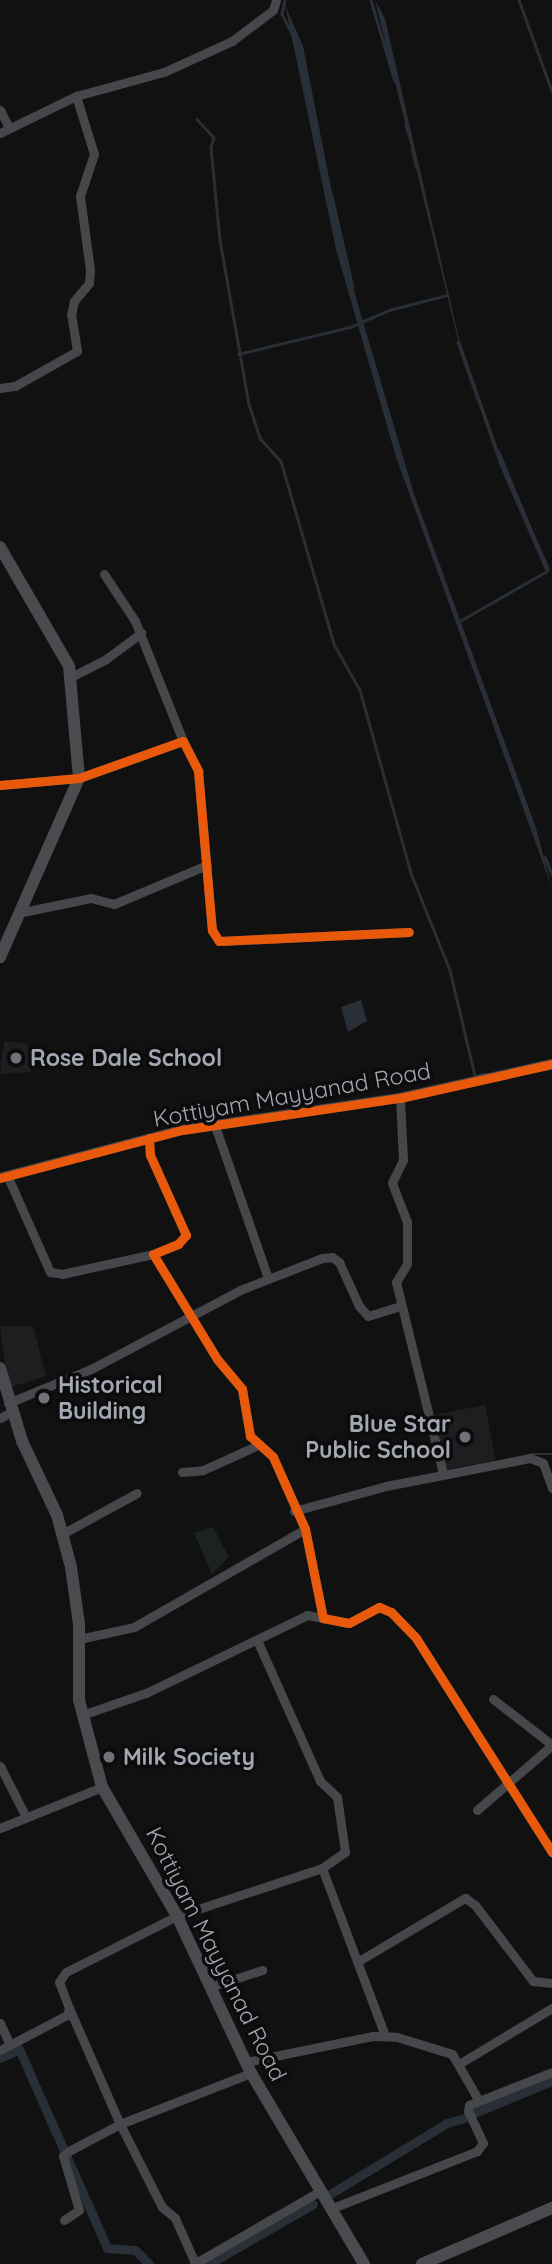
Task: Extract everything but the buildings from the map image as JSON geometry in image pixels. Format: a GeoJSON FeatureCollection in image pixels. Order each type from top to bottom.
{"type":"FeatureCollection","features":[{"type":"Feature","properties":{"kind":"main road"},"geometry":{"type":"LineString","coordinates":[[0,547],[61,649],[71,677],[79,778],[16,914],[0,957]]}},
{"type":"Feature","properties":{"kind":"main road","name":"Kottiyam Mayyanad Road"},"geometry":{"type":"LineString","coordinates":[[0,1368],[7,1411],[62,1534],[76,1590],[82,1715],[102,1787],[177,1916],[249,2067],[364,2264]]}},
{"type":"Feature","properties":{"kind":"main road"},"geometry":{"type":"LineString","coordinates":[[422,2264],[552,2208]]}},
{"type":"Feature","properties":{"kind":"street"},"geometry":{"type":"LineString","coordinates":[[0,110],[4,130],[76,96],[164,72],[232,41],[273,10],[276,0]]}},
{"type":"Feature","properties":{"kind":"street"},"geometry":{"type":"LineString","coordinates":[[0,388],[15,386],[77,351],[72,308],[89,283],[90,270],[80,196],[94,154],[76,96]]}},
{"type":"Feature","properties":{"kind":"street"},"geometry":{"type":"LineString","coordinates":[[104,574],[141,633],[183,741],[198,771],[212,930],[225,944],[409,932]]}},
{"type":"Feature","properties":{"kind":"street"},"geometry":{"type":"LineString","coordinates":[[71,677],[106,659],[141,633]]}},
{"type":"Feature","properties":{"kind":"street"},"geometry":{"type":"LineString","coordinates":[[0,785],[79,778],[183,741]]}},
{"type":"Feature","properties":{"kind":"street"},"geometry":{"type":"LineString","coordinates":[[16,914],[91,898],[114,904],[206,865]]}},
{"type":"Feature","properties":{"kind":"street","name":"Kottiyam Mayyanad Road"},"geometry":{"type":"LineString","coordinates":[[3,1177],[149,1138],[401,1098],[552,1064]]}},
{"type":"Feature","properties":{"kind":"street"},"geometry":{"type":"LineString","coordinates":[[401,1098],[403,1160],[392,1183],[407,1222],[407,1264],[396,1277],[443,1474]]}},
{"type":"Feature","properties":{"kind":"street"},"geometry":{"type":"LineString","coordinates":[[215,1126],[268,1278]]}},
{"type":"Feature","properties":{"kind":"street"},"geometry":{"type":"LineString","coordinates":[[3,1177],[50,1272],[62,1274],[153,1254],[178,1244],[186,1235],[150,1154],[149,1138]]}},
{"type":"Feature","properties":{"kind":"street"},"geometry":{"type":"LineString","coordinates":[[153,1254],[194,1317],[217,1359],[237,1378],[245,1399],[245,1423],[258,1445],[273,1457],[294,1511],[305,1529],[323,1618]]}},
{"type":"Feature","properties":{"kind":"street"},"geometry":{"type":"LineString","coordinates":[[7,1411],[268,1278],[332,1257],[368,1316],[401,1306]]}},
{"type":"Feature","properties":{"kind":"street"},"geometry":{"type":"LineString","coordinates":[[182,1472],[203,1469],[258,1445]]}},
{"type":"Feature","properties":{"kind":"street"},"geometry":{"type":"LineString","coordinates":[[294,1511],[443,1474],[535,1458],[543,1463],[552,1488]]}},
{"type":"Feature","properties":{"kind":"street"},"geometry":{"type":"LineString","coordinates":[[62,1534],[137,1493]]}},
{"type":"Feature","properties":{"kind":"street"},"geometry":{"type":"LineString","coordinates":[[79,1639],[134,1627],[305,1529]]}},
{"type":"Feature","properties":{"kind":"street"},"geometry":{"type":"LineString","coordinates":[[82,1715],[146,1693],[307,1615],[349,1623],[379,1607],[391,1612],[416,1638],[552,1852]]}},
{"type":"Feature","properties":{"kind":"street"},"geometry":{"type":"LineString","coordinates":[[257,1640],[320,1782],[337,1797],[345,1852],[322,1868],[177,1916],[61,1975],[58,1982],[120,2124],[162,2207],[175,2218],[195,2263],[320,2191]]}},
{"type":"Feature","properties":{"kind":"street"},"geometry":{"type":"LineString","coordinates":[[477,1810],[510,1785],[552,1745],[493,1699]]}},
{"type":"Feature","properties":{"kind":"street"},"geometry":{"type":"LineString","coordinates":[[0,1766],[26,1817]]}},
{"type":"Feature","properties":{"kind":"street"},"geometry":{"type":"LineString","coordinates":[[0,1828],[102,1787]]}},
{"type":"Feature","properties":{"kind":"street"},"geometry":{"type":"LineString","coordinates":[[322,1868],[385,2036]]}},
{"type":"Feature","properties":{"kind":"street"},"geometry":{"type":"LineString","coordinates":[[358,1962],[465,1898],[475,1905],[533,1981],[550,1987]]}},
{"type":"Feature","properties":{"kind":"street"},"geometry":{"type":"LineString","coordinates":[[210,1987],[262,1970]]}},
{"type":"Feature","properties":{"kind":"street"},"geometry":{"type":"LineString","coordinates":[[0,2050],[67,2015],[69,2008]]}},
{"type":"Feature","properties":{"kind":"street"},"geometry":{"type":"LineString","coordinates":[[459,2064],[552,2008]]}},
{"type":"Feature","properties":{"kind":"street"},"geometry":{"type":"LineString","coordinates":[[0,2023],[10,2045]]}},
{"type":"Feature","properties":{"kind":"street"},"geometry":{"type":"LineString","coordinates":[[64,2220],[79,2210],[63,2156],[120,2124],[249,2067],[385,2036],[445,2050],[459,2064],[479,2101]]}},
{"type":"Feature","properties":{"kind":"street"},"geometry":{"type":"LineString","coordinates":[[331,2209],[477,2151],[483,2143],[467,2107],[552,2072]]}},
{"type":"Feature","properties":{"kind":"shaded area"},"geometry":{"type":"Polygon","coordinates":[[[375,0],[385,19],[458,335],[501,458],[550,569],[546,572],[499,464],[462,356],[375,0]]]}},
{"type":"Feature","properties":{"kind":"shaded area"},"geometry":{"type":"Polygon","coordinates":[[[285,5],[303,46],[346,264],[414,494],[536,828],[552,888],[396,457],[336,249],[285,5]]]}},
{"type":"Feature","properties":{"kind":"shaded area"},"geometry":{"type":"Polygon","coordinates":[[[361,1000],[367,1021],[348,1032],[341,1007],[361,1000]]]}},
{"type":"Feature","properties":{"kind":"shaded area","name":"Rose Dale School"},"geometry":{"type":"Polygon","coordinates":[[[4,1041],[28,1044],[31,1072],[0,1074],[4,1041]]]}},
{"type":"Feature","properties":{"kind":"shaded area"},"geometry":{"type":"Polygon","coordinates":[[[0,1326],[33,1326],[46,1376],[8,1388],[0,1326]]]}},
{"type":"Feature","properties":{"kind":"shaded area","name":"Blue Star Public School"},"geometry":{"type":"Polygon","coordinates":[[[485,1405],[496,1460],[444,1470],[433,1415],[485,1405]]]}},
{"type":"Feature","properties":{"kind":"shaded area"},"geometry":{"type":"Polygon","coordinates":[[[213,1527],[229,1557],[212,1574],[194,1533],[213,1527]]]}},
{"type":"Feature","properties":{"kind":"waterway"},"geometry":{"type":"LineString","coordinates":[[285,0],[282,14],[293,36]]}},
{"type":"Feature","properties":{"kind":"waterway"},"geometry":{"type":"LineString","coordinates":[[371,0],[395,81]]}},
{"type":"Feature","properties":{"kind":"waterway"},"geometry":{"type":"LineString","coordinates":[[519,0],[552,91]]}},
{"type":"Feature","properties":{"kind":"waterway"},"geometry":{"type":"LineString","coordinates":[[197,119],[214,138],[211,147],[220,240],[249,404],[260,438],[281,461],[334,644],[360,690],[411,873],[450,970],[475,1076],[484,1074]]}},
{"type":"Feature","properties":{"kind":"waterway"},"geometry":{"type":"LineString","coordinates":[[406,124],[410,138]]}},
{"type":"Feature","properties":{"kind":"waterway"},"geometry":{"type":"LineString","coordinates":[[412,148],[416,166]]}},
{"type":"Feature","properties":{"kind":"waterway"},"geometry":{"type":"LineString","coordinates":[[331,192],[353,287]]}},
{"type":"Feature","properties":{"kind":"waterway"},"geometry":{"type":"LineString","coordinates":[[238,354],[350,327],[389,310],[447,295]]}},
{"type":"Feature","properties":{"kind":"waterway"},"geometry":{"type":"LineString","coordinates":[[458,342],[478,399]]}},
{"type":"Feature","properties":{"kind":"waterway"},"geometry":{"type":"LineString","coordinates":[[498,450],[529,525]]}},
{"type":"Feature","properties":{"kind":"waterway"},"geometry":{"type":"LineString","coordinates":[[458,622],[547,571]]}},
{"type":"Feature","properties":{"kind":"waterway"},"geometry":{"type":"LineString","coordinates":[[545,857],[552,874]]}},
{"type":"Feature","properties":{"kind":"waterway"},"geometry":{"type":"LineString","coordinates":[[531,1454],[552,1454]]}},
{"type":"Feature","properties":{"kind":"waterway"},"geometry":{"type":"LineString","coordinates":[[0,2058],[19,2049],[107,2248],[135,2250],[149,2264]]}},
{"type":"Feature","properties":{"kind":"waterway"},"geometry":{"type":"LineString","coordinates":[[474,2113],[552,2081]]}},
{"type":"Feature","properties":{"kind":"waterway"},"geometry":{"type":"LineString","coordinates":[[330,2194],[447,2123],[464,2118]]}},
{"type":"Feature","properties":{"kind":"waterway"},"geometry":{"type":"LineString","coordinates":[[209,2264],[313,2204]]}},
{"type":"Feature","properties":{"kind":"cycle path"},"geometry":{"type":"LineString","coordinates":[[0,785],[79,778],[183,741],[198,771],[212,930],[219,941],[409,932]]}},
{"type":"Feature","properties":{"kind":"cycle path"},"geometry":{"type":"LineString","coordinates":[[0,1178],[182,1130],[400,1098],[552,1064]]}},
{"type":"Feature","properties":{"kind":"cycle path"},"geometry":{"type":"LineString","coordinates":[[149,1138],[150,1155],[186,1235],[178,1244],[153,1254],[217,1359],[242,1389],[250,1436],[273,1457],[305,1529],[323,1618],[349,1623],[379,1607],[391,1612],[416,1638],[552,1852]]}},
{"type":"Feature","properties":{"kind":"place","name":"Rose Dale School"},"geometry":{"type":"Point","coordinates":[16,1058]}},
{"type":"Feature","properties":{"kind":"place","name":"Historical Building"},"geometry":{"type":"Point","coordinates":[44,1398]}},
{"type":"Feature","properties":{"kind":"place","name":"Blue Star Public School"},"geometry":{"type":"Point","coordinates":[465,1437]}},
{"type":"Feature","properties":{"kind":"place","name":"Milk Society"},"geometry":{"type":"Point","coordinates":[109,1757]}}]}
